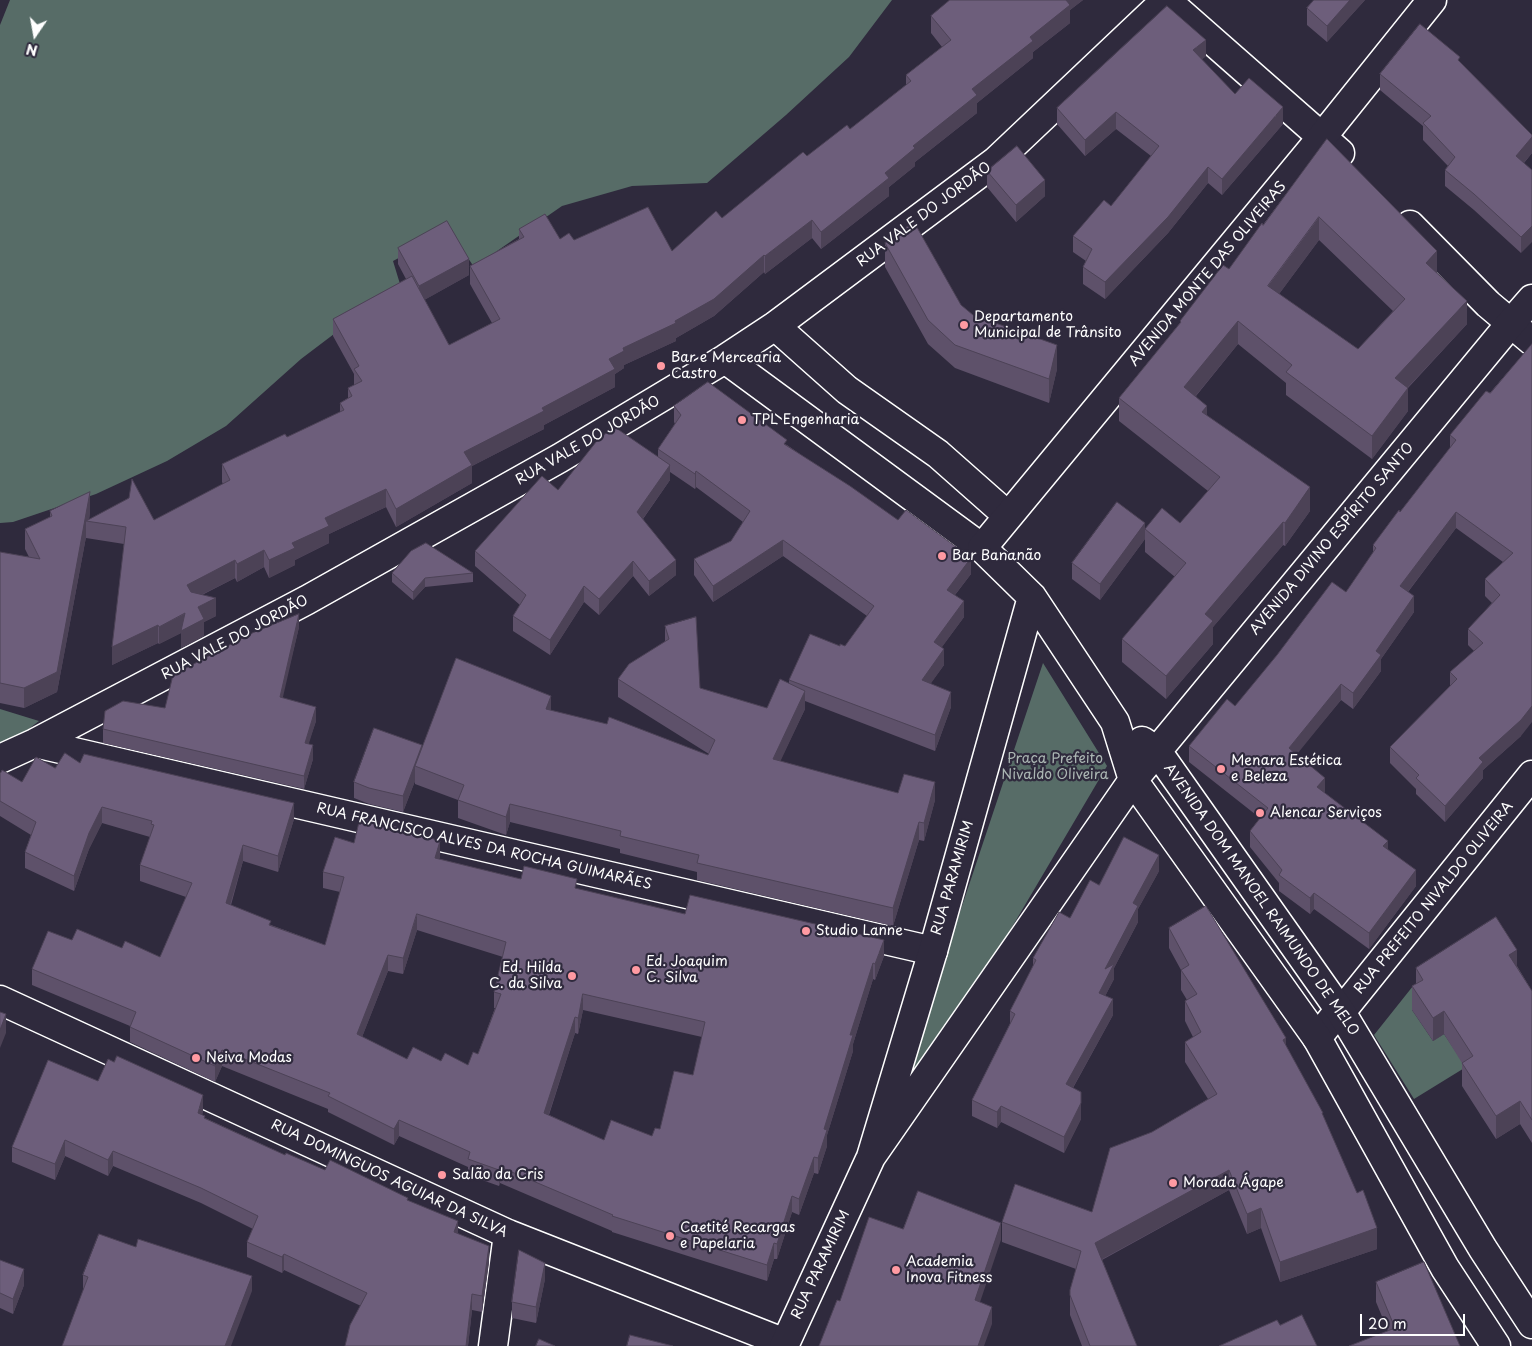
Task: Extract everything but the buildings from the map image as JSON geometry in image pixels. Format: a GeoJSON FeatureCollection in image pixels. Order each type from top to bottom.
{"type":"FeatureCollection","features":[{"type":"Feature","properties":{"kind":"street"},"geometry":{"type":"LineString","coordinates":[[1166,0],[1356,169]]}},
{"type":"Feature","properties":{"kind":"street","name":"RUA VALE DO JORDÃO"},"geometry":{"type":"LineString","coordinates":[[0,759],[35,743],[325,590],[560,458],[725,359],[775,326],[996,161],[1166,0]]}},
{"type":"Feature","properties":{"kind":"street","name":"AVENIDA MONTE DAS OLIVEIRAS"},"geometry":{"type":"LineString","coordinates":[[982,548],[1007,515],[1322,137],[1432,0]]}},
{"type":"Feature","properties":{"kind":"street"},"geometry":{"type":"LineString","coordinates":[[1391,205],[1488,304],[1532,341]]}},
{"type":"Feature","properties":{"kind":"street","name":"AVENIDA DIVINO ESPÍRITO SANTO"},"geometry":{"type":"LineString","coordinates":[[1132,780],[1532,299]]}},
{"type":"Feature","properties":{"kind":"street"},"geometry":{"type":"LineString","coordinates":[[775,326],[847,390],[938,454],[1007,515]]}},
{"type":"Feature","properties":{"kind":"street","name":"AVENIDA DOM MANOEL RAIMUNDO DE MELO"},"geometry":{"type":"LineString","coordinates":[[725,359],[982,548],[1032,597],[1115,722],[1132,780],[1330,1023],[1445,1268],[1496,1346]]}},
{"type":"Feature","properties":{"kind":"street","name":"RUA PARAMIRIM"},"geometry":{"type":"LineString","coordinates":[[784,1345],[871,1157],[933,951],[1032,597]]}},
{"type":"Feature","properties":{"kind":"street","name":"AVENIDA DOM MANOEL RAIMUNDO DE MELO"},"geometry":{"type":"LineString","coordinates":[[1115,722],[1157,752],[1330,1023],[1484,1249],[1532,1324]]}},
{"type":"Feature","properties":{"kind":"street","name":"RUA FRANCISCO ALVES DA ROCHA GUIMARÃES"},"geometry":{"type":"LineString","coordinates":[[35,743],[933,951]]}},
{"type":"Feature","properties":{"kind":"street","name":"RUA PREFEITO NIVALDO OLIVEIRA"},"geometry":{"type":"LineString","coordinates":[[1330,1023],[1532,775]]}},
{"type":"Feature","properties":{"kind":"street","name":"RUA PARAMIRIM"},"geometry":{"type":"LineString","coordinates":[[871,1157],[1132,780]]}},
{"type":"Feature","properties":{"kind":"street","name":"RUA DOMINGUOS AGUIAR DA SILVA"},"geometry":{"type":"LineString","coordinates":[[0,1000],[508,1234],[784,1345]]}},
{"type":"Feature","properties":{"kind":"street"},"geometry":{"type":"LineString","coordinates":[[494,1346],[508,1234]]}},
{"type":"Feature","properties":{"kind":"green space"},"geometry":{"type":"Polygon","coordinates":[[[10,0],[892,0],[849,57],[786,115],[707,183],[632,186],[562,206],[474,267],[450,231],[393,261],[400,284],[301,359],[226,426],[167,461],[96,494],[13,522],[0,523],[0,25],[10,0]]]}},
{"type":"Feature","properties":{"kind":"green space","name":"Praça Prefeito Nivaldo Oliveira"},"geometry":{"type":"Polygon","coordinates":[[[1043,663],[1107,766],[881,1149],[1043,663]]]}},
{"type":"Feature","properties":{"kind":"green space"},"geometry":{"type":"Polygon","coordinates":[[[0,709],[39,721],[17,738],[0,745],[0,709]]]}},
{"type":"Feature","properties":{"kind":"green space"},"geometry":{"type":"Polygon","coordinates":[[[1413,986],[1412,1010],[1433,1041],[1444,1034],[1466,1067],[1414,1099],[1374,1035],[1413,986]]]}},
{"type":"Feature","properties":{"kind":"place","name":"Departamento Municipal de Trânsito"},"geometry":{"type":"Point","coordinates":[964,325]}},
{"type":"Feature","properties":{"kind":"place","name":"Bar e Mercearia Castro"},"geometry":{"type":"Point","coordinates":[661,366]}},
{"type":"Feature","properties":{"kind":"place","name":"TPL Engenharia"},"geometry":{"type":"Point","coordinates":[742,420]}},
{"type":"Feature","properties":{"kind":"place","name":"Bar Bananão"},"geometry":{"type":"Point","coordinates":[942,556]}},
{"type":"Feature","properties":{"kind":"place","name":"Menara Estética e Beleza"},"geometry":{"type":"Point","coordinates":[1221,769]}},
{"type":"Feature","properties":{"kind":"place","name":"Alencar Serviços"},"geometry":{"type":"Point","coordinates":[1260,813]}},
{"type":"Feature","properties":{"kind":"place","name":"Studio Lanne"},"geometry":{"type":"Point","coordinates":[806,931]}},
{"type":"Feature","properties":{"kind":"place","name":"Ed. Joaquim C. Silva"},"geometry":{"type":"Point","coordinates":[636,970]}},
{"type":"Feature","properties":{"kind":"place","name":"Ed. Hilda C. da Silva"},"geometry":{"type":"Point","coordinates":[572,976]}},
{"type":"Feature","properties":{"kind":"place","name":"Neiva Modas"},"geometry":{"type":"Point","coordinates":[196,1058]}},
{"type":"Feature","properties":{"kind":"place","name":"Salão da Cris"},"geometry":{"type":"Point","coordinates":[442,1175]}},
{"type":"Feature","properties":{"kind":"place","name":"Morada Ágape"},"geometry":{"type":"Point","coordinates":[1173,1183]}},
{"type":"Feature","properties":{"kind":"place","name":"Caetité Recargas e Papelaria"},"geometry":{"type":"Point","coordinates":[670,1236]}},
{"type":"Feature","properties":{"kind":"place","name":"Academia Inova Fitness"},"geometry":{"type":"Point","coordinates":[896,1270]}}]}
